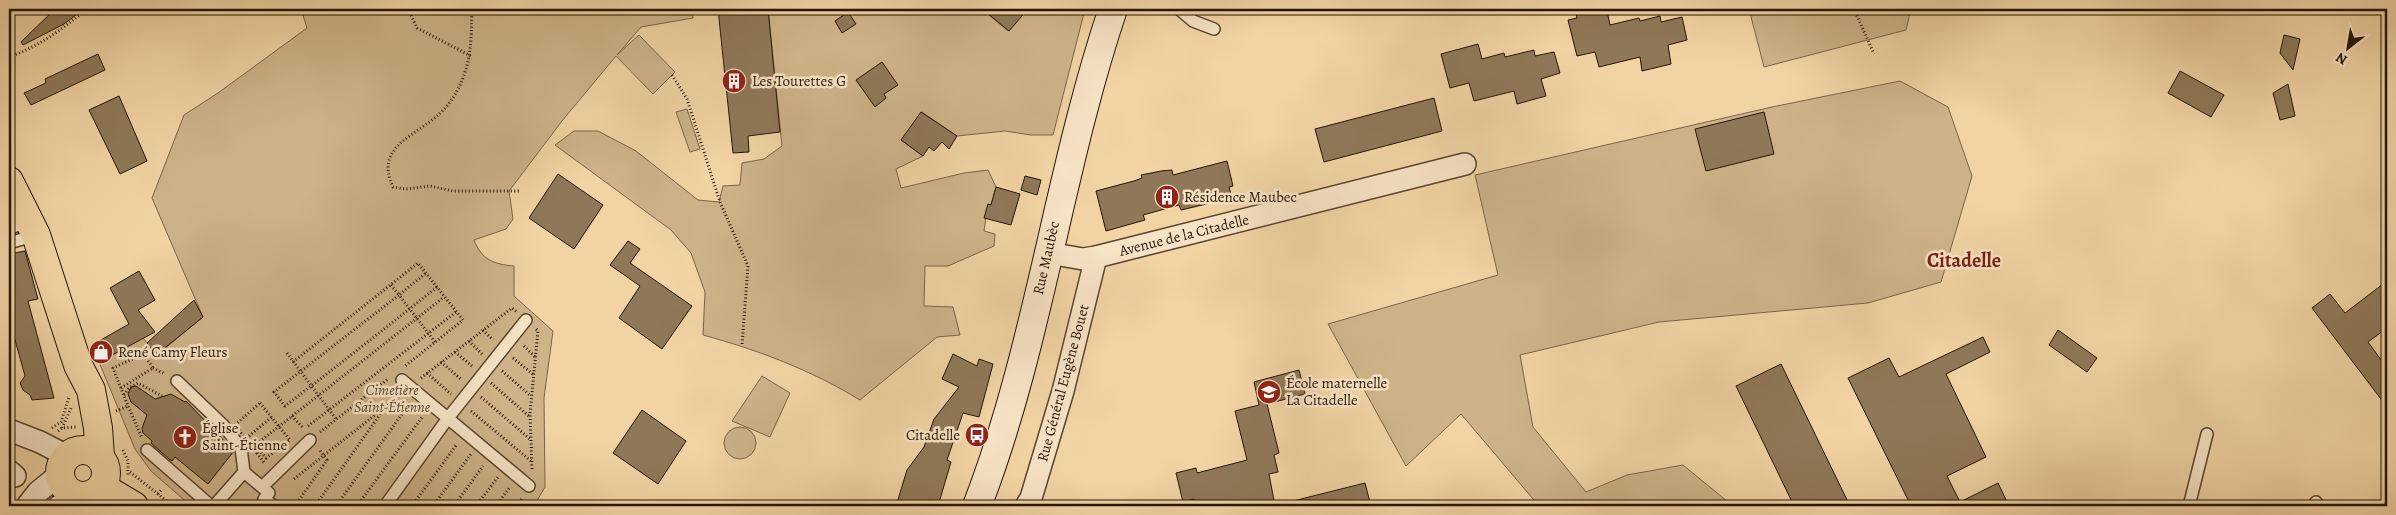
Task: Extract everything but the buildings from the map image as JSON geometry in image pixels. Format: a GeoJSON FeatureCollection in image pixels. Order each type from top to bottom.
{"type":"FeatureCollection","features":[{"type":"Feature","properties":{"kind":"main road","name":"Rue Maubèc"},"geometry":{"type":"LineString","coordinates":[[977,506],[992,469],[1022,366],[1091,80],[1113,9]]}},
{"type":"Feature","properties":{"kind":"main road"},"geometry":{"type":"LineString","coordinates":[[9,181],[78,365],[91,390],[94,403],[76,460],[64,487],[68,492],[80,496],[134,506]]}},
{"type":"Feature","properties":{"kind":"main road"},"geometry":{"type":"LineString","coordinates":[[76,460],[81,421],[77,396],[78,365]]}},
{"type":"Feature","properties":{"kind":"main road"},"geometry":{"type":"LineString","coordinates":[[76,460],[106,472],[80,496]]}},
{"type":"Feature","properties":{"kind":"street","name":"Avenue de la Citadelle"},"geometry":{"type":"LineString","coordinates":[[1048,253],[1083,259],[1096,258],[1465,164]]}},
{"type":"Feature","properties":{"kind":"street","name":"Rue Général Eugène Bouet"},"geometry":{"type":"LineString","coordinates":[[1026,506],[1031,498],[1063,391],[1096,258]]}},
{"type":"Feature","properties":{"kind":"street"},"geometry":{"type":"LineString","coordinates":[[16,432],[76,460],[38,492],[27,506]]}},
{"type":"Feature","properties":{"kind":"lane"},"geometry":{"type":"LineString","coordinates":[[1179,9],[1193,21],[1214,28]]}},
{"type":"Feature","properties":{"kind":"lane"},"geometry":{"type":"LineString","coordinates":[[9,243],[24,225]]}},
{"type":"Feature","properties":{"kind":"lane"},"geometry":{"type":"LineString","coordinates":[[385,506],[448,418],[526,320]]}},
{"type":"Feature","properties":{"kind":"lane"},"geometry":{"type":"LineString","coordinates":[[402,380],[529,486]]}},
{"type":"Feature","properties":{"kind":"lane"},"geometry":{"type":"LineString","coordinates":[[177,381],[223,425],[241,448],[244,472],[269,493],[264,499],[274,506]]}},
{"type":"Feature","properties":{"kind":"lane"},"geometry":{"type":"LineString","coordinates":[[2189,506],[2207,434]]}},
{"type":"Feature","properties":{"kind":"lane"},"geometry":{"type":"LineString","coordinates":[[262,488],[310,440]]}},
{"type":"Feature","properties":{"kind":"lane"},"geometry":{"type":"LineString","coordinates":[[147,450],[213,506],[244,472]]}},
{"type":"Feature","properties":{"kind":"path"},"geometry":{"type":"LineString","coordinates":[[9,57],[30,50],[52,37],[87,9]]}},
{"type":"Feature","properties":{"kind":"path"},"geometry":{"type":"LineString","coordinates":[[408,9],[417,28],[471,56]]}},
{"type":"Feature","properties":{"kind":"path"},"geometry":{"type":"LineString","coordinates":[[472,9],[471,56],[457,92],[439,114],[397,145],[389,158],[387,175],[392,187],[406,189],[430,186],[453,191],[518,191]]}},
{"type":"Feature","properties":{"kind":"path"},"geometry":{"type":"LineString","coordinates":[[1854,9],[1874,54]]}},
{"type":"Feature","properties":{"kind":"path"},"geometry":{"type":"LineString","coordinates":[[672,75],[687,99],[720,202],[748,266],[742,345]]}},
{"type":"Feature","properties":{"kind":"path"},"geometry":{"type":"LineString","coordinates":[[293,362],[418,263],[462,320]]}},
{"type":"Feature","properties":{"kind":"path"},"geometry":{"type":"LineString","coordinates":[[426,273],[302,372],[274,392],[285,406],[437,287]]}},
{"type":"Feature","properties":{"kind":"path"},"geometry":{"type":"LineString","coordinates":[[391,284],[434,342]]}},
{"type":"Feature","properties":{"kind":"path"},"geometry":{"type":"LineString","coordinates":[[252,447],[320,396],[444,296]]}},
{"type":"Feature","properties":{"kind":"path"},"geometry":{"type":"LineString","coordinates":[[292,416],[302,428],[305,428],[456,312]]}},
{"type":"Feature","properties":{"kind":"path"},"geometry":{"type":"LineString","coordinates":[[526,320],[538,331],[530,413],[532,479],[529,486]]}},
{"type":"Feature","properties":{"kind":"path"},"geometry":{"type":"LineString","coordinates":[[287,353],[336,419]]}},
{"type":"Feature","properties":{"kind":"path"},"geometry":{"type":"LineString","coordinates":[[121,388],[153,368],[142,354],[113,368],[128,406],[147,450]]}},
{"type":"Feature","properties":{"kind":"path"},"geometry":{"type":"LineString","coordinates":[[441,362],[531,440]]}},
{"type":"Feature","properties":{"kind":"path"},"geometry":{"type":"LineString","coordinates":[[427,373],[532,462]]}},
{"type":"Feature","properties":{"kind":"path"},"geometry":{"type":"LineString","coordinates":[[124,396],[129,388],[138,383],[162,396]]}},
{"type":"Feature","properties":{"kind":"path"},"geometry":{"type":"LineString","coordinates":[[336,506],[418,393]]}},
{"type":"Feature","properties":{"kind":"path"},"geometry":{"type":"LineString","coordinates":[[62,428],[77,396]]}},
{"type":"Feature","properties":{"kind":"path"},"geometry":{"type":"LineString","coordinates":[[16,432],[28,424],[42,430],[53,427],[61,422],[66,411],[67,397],[77,396]]}},
{"type":"Feature","properties":{"kind":"path"},"geometry":{"type":"LineString","coordinates":[[256,452],[259,450],[266,458],[290,440],[260,403],[235,425],[246,438],[252,447],[256,452],[266,464],[263,467]]}},
{"type":"Feature","properties":{"kind":"path"},"geometry":{"type":"LineString","coordinates":[[357,506],[431,404]]}},
{"type":"Feature","properties":{"kind":"path"},"geometry":{"type":"LineString","coordinates":[[315,506],[387,405]]}},
{"type":"Feature","properties":{"kind":"path"},"geometry":{"type":"LineString","coordinates":[[120,409],[128,406]]}},
{"type":"Feature","properties":{"kind":"path"},"geometry":{"type":"LineString","coordinates":[[246,438],[272,417]]}},
{"type":"Feature","properties":{"kind":"path"},"geometry":{"type":"LineString","coordinates":[[412,506],[465,432]]}},
{"type":"Feature","properties":{"kind":"path"},"geometry":{"type":"LineString","coordinates":[[295,506],[327,460],[310,440]]}},
{"type":"Feature","properties":{"kind":"path"},"geometry":{"type":"LineString","coordinates":[[433,506],[478,443]]}},
{"type":"Feature","properties":{"kind":"path"},"geometry":{"type":"LineString","coordinates":[[454,506],[492,455]]}},
{"type":"Feature","properties":{"kind":"path"},"geometry":{"type":"LineString","coordinates":[[476,506],[505,466]]}},
{"type":"Feature","properties":{"kind":"path"},"geometry":{"type":"LineString","coordinates":[[130,472],[173,506]]}},
{"type":"Feature","properties":{"kind":"path"},"geometry":{"type":"LineString","coordinates":[[496,506],[518,476]]}},
{"type":"Feature","properties":{"kind":"green space","name":"Cimetière Saint-Étienne"},"geometry":{"type":"Polygon","coordinates":[[[301,9],[692,9],[693,18],[641,27],[617,55],[639,35],[675,72],[653,94],[616,56],[562,121],[509,191],[513,219],[506,229],[474,240],[477,247],[489,260],[514,266],[514,296],[553,331],[544,398],[545,487],[534,506],[191,506],[151,471],[135,449],[99,362],[143,338],[157,355],[203,317],[152,198],[184,115],[218,93],[307,28],[301,9]]]}},
{"type":"Feature","properties":{"kind":"green space"},"geometry":{"type":"Polygon","coordinates":[[[768,9],[982,9],[1008,31],[1025,9],[1085,9],[1053,135],[1031,135],[1005,131],[957,136],[922,112],[901,140],[923,156],[896,169],[901,188],[964,173],[988,170],[996,187],[991,205],[988,204],[984,231],[995,234],[994,246],[948,266],[925,266],[924,306],[953,307],[960,335],[937,337],[860,400],[823,379],[784,362],[744,347],[703,335],[705,292],[691,253],[671,230],[555,145],[574,131],[598,131],[636,151],[698,200],[719,202],[723,186],[740,185],[742,163],[764,159],[782,146],[768,9]]]}},
{"type":"Feature","properties":{"kind":"green space"},"geometry":{"type":"Polygon","coordinates":[[[1749,9],[1911,9],[1906,30],[1764,67],[1749,9]]]}},
{"type":"Feature","properties":{"kind":"green space"},"geometry":{"type":"Polygon","coordinates":[[[2057,9],[2236,9],[2060,14],[2057,9]]]}},
{"type":"Feature","properties":{"kind":"green space"},"geometry":{"type":"Polygon","coordinates":[[[1900,81],[1948,107],[1972,176],[1941,282],[1868,303],[1659,322],[1520,355],[1533,427],[1586,492],[1627,475],[1683,465],[1733,506],[1539,506],[1461,414],[1406,466],[1328,324],[1498,275],[1475,175],[1772,107],[1900,81]]]}},
{"type":"Feature","properties":{"kind":"green space"},"geometry":{"type":"Polygon","coordinates":[[[687,109],[700,149],[690,152],[676,112],[687,109]]]}},
{"type":"Feature","properties":{"kind":"green space"},"geometry":{"type":"Polygon","coordinates":[[[762,376],[790,393],[770,437],[732,421],[762,376]]]}},
{"type":"Feature","properties":{"kind":"green space"},"geometry":{"type":"Polygon","coordinates":[[[740,427],[751,432],[756,443],[751,454],[740,459],[729,454],[724,443],[729,432],[740,427]]]}},
{"type":"Feature","properties":{"kind":"place","name":"Les Tourettes G"},"geometry":{"type":"Point","coordinates":[734,81]}},
{"type":"Feature","properties":{"kind":"place","name":"Résidence Maubec"},"geometry":{"type":"Point","coordinates":[1167,197]}},
{"type":"Feature","properties":{"kind":"place","name":"René Camy Fleurs"},"geometry":{"type":"Point","coordinates":[101,352]}},
{"type":"Feature","properties":{"kind":"place","name":"École maternelle La Citadelle"},"geometry":{"type":"Point","coordinates":[1269,392]}},
{"type":"Feature","properties":{"kind":"place","name":"Citadelle"},"geometry":{"type":"Point","coordinates":[977,435]}},
{"type":"Feature","properties":{"kind":"place","name":"Église Saint-Étienne"},"geometry":{"type":"Point","coordinates":[185,437]}},
{"type":"Feature","properties":{"kind":"district","name":"Citadelle"},"geometry":{"type":"Point","coordinates":[1964,260]}}]}
